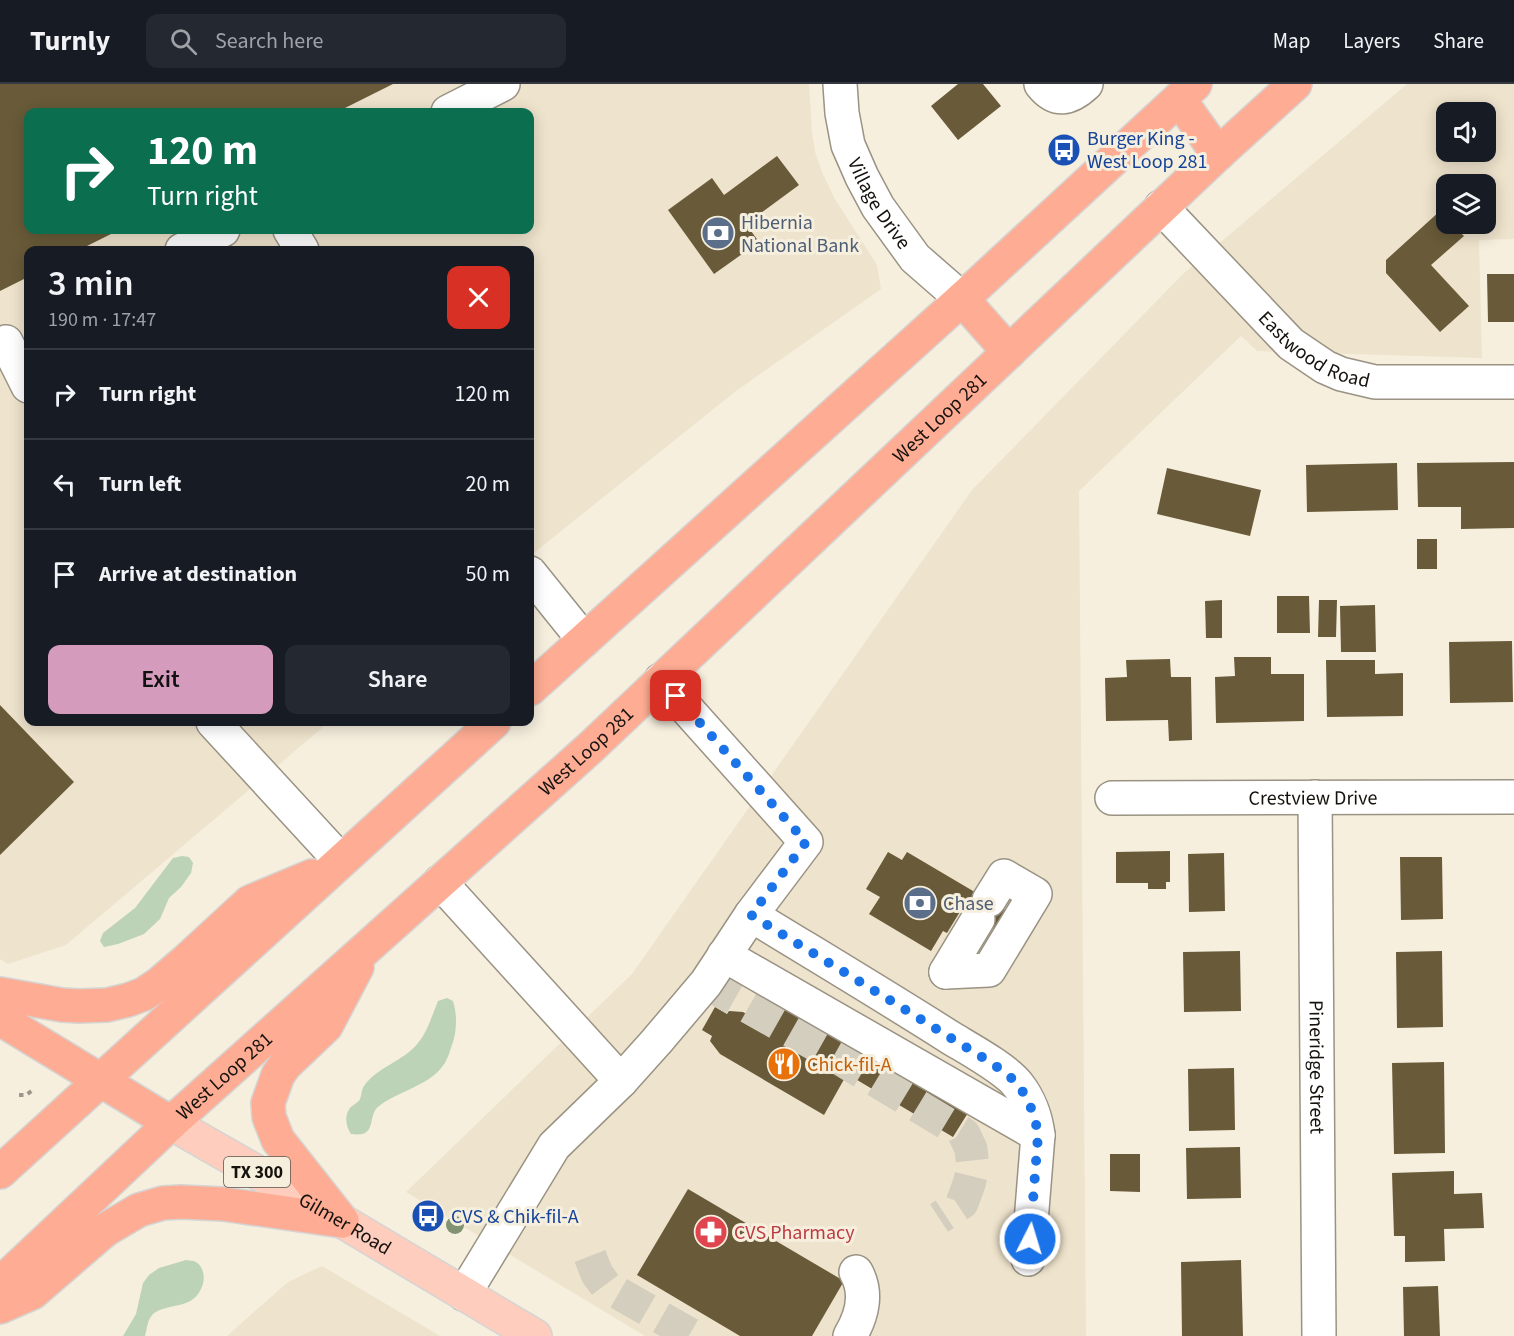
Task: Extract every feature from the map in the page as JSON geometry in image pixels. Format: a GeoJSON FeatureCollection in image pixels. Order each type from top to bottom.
{"type":"FeatureCollection","features":[{"type":"Feature","properties":{"kind":"highway","name":"West Loop 281"},"geometry":{"type":"LineString","coordinates":[[0,1284],[171,1123],[590,748],[1161,207],[1295,84]]}},
{"type":"Feature","properties":{"kind":"highway"},"geometry":{"type":"LineString","coordinates":[[534,685],[962,299],[1187,91],[1218,154]]}},
{"type":"Feature","properties":{"kind":"highway"},"geometry":{"type":"LineString","coordinates":[[962,299],[1009,352]]}},
{"type":"Feature","properties":{"kind":"highway"},"geometry":{"type":"LineString","coordinates":[[0,1172],[490,726]]}},
{"type":"Feature","properties":{"kind":"highway"},"geometry":{"type":"LineString","coordinates":[[0,994],[79,1006],[107,1005],[144,994],[188,960],[250,902],[336,864]]}},
{"type":"Feature","properties":{"kind":"highway"},"geometry":{"type":"LineString","coordinates":[[342,1221],[278,1140],[269,1117],[268,1103],[278,1075],[285,1065],[326,1026],[367,947]]}},
{"type":"Feature","properties":{"kind":"highway","name":"Gilmer Road"},"geometry":{"type":"LineString","coordinates":[[0,1020],[171,1123]]}},
{"type":"Feature","properties":{"kind":"highway"},"geometry":{"type":"LineString","coordinates":[[0,1307],[32,1293],[105,1230],[139,1210],[163,1203],[223,1204],[342,1221]]}},
{"type":"Feature","properties":{"kind":"main road","name":"Gilmer Road"},"geometry":{"type":"LineString","coordinates":[[171,1123],[535,1336]]}},
{"type":"Feature","properties":{"kind":"street"},"geometry":{"type":"LineString","coordinates":[[456,108],[503,84]]}},
{"type":"Feature","properties":{"kind":"street","name":"Village Drive"},"geometry":{"type":"LineString","coordinates":[[840,84],[848,145],[878,207],[915,258],[962,299]]}},
{"type":"Feature","properties":{"kind":"street"},"geometry":{"type":"LineString","coordinates":[[1041,84],[1051,94],[1065,97],[1071,96],[1086,84]]}},
{"type":"Feature","properties":{"kind":"street","name":"Eastwood Road"},"geometry":{"type":"LineString","coordinates":[[1161,207],[1292,344],[1325,367],[1341,374],[1375,382],[1514,382]]}},
{"type":"Feature","properties":{"kind":"street"},"geometry":{"type":"LineString","coordinates":[[190,246],[215,234]]}},
{"type":"Feature","properties":{"kind":"street"},"geometry":{"type":"LineString","coordinates":[[11,339],[24,375]]}},
{"type":"Feature","properties":{"kind":"street"},"geometry":{"type":"LineString","coordinates":[[534,578],[584,640]]}},
{"type":"Feature","properties":{"kind":"street"},"geometry":{"type":"LineString","coordinates":[[464,1294],[554,1146],[621,1081],[699,991],[751,915],[806,842],[661,680]]}},
{"type":"Feature","properties":{"kind":"street"},"geometry":{"type":"LineString","coordinates":[[216,726],[336,864]]}},
{"type":"Feature","properties":{"kind":"street","name":"Pineridge Street"},"geometry":{"type":"LineString","coordinates":[[1315,797],[1320,1336]]}},
{"type":"Feature","properties":{"kind":"street","name":"Crestview Drive"},"geometry":{"type":"LineString","coordinates":[[1112,798],[1514,797]]}},
{"type":"Feature","properties":{"kind":"street"},"geometry":{"type":"LineString","coordinates":[[440,882],[621,1081]]}},
{"type":"Feature","properties":{"kind":"street"},"geometry":{"type":"LineString","coordinates":[[1035,894],[989,970],[946,972],[990,898],[1035,894]]}},
{"type":"Feature","properties":{"kind":"street"},"geometry":{"type":"LineString","coordinates":[[751,915],[919,1017],[1012,1078],[1019,1086],[1032,1110],[1038,1136],[1028,1259]]}},
{"type":"Feature","properties":{"kind":"street"},"geometry":{"type":"LineString","coordinates":[[724,955],[1038,1136]]}},
{"type":"Feature","properties":{"kind":"street"},"geometry":{"type":"LineString","coordinates":[[850,1336],[860,1316],[862,1303],[863,1288],[856,1272]]}},
{"type":"Feature","properties":{"kind":"path"},"geometry":{"type":"LineString","coordinates":[[19,1095],[26,1095],[33,1090]]}},
{"type":"Feature","properties":{"kind":"shaded area"},"geometry":{"type":"Polygon","coordinates":[[[0,84],[809,84],[812,132],[815,152],[822,172],[835,199],[877,265],[881,289],[736,391],[534,553],[534,246],[24,246],[24,726],[324,726],[66,945],[8,964],[0,959],[0,84]]]}},
{"type":"Feature","properties":{"kind":"shaded area"},"geometry":{"type":"Polygon","coordinates":[[[1407,84],[1514,84],[1514,239],[1479,240],[1482,358],[1257,351],[1241,336],[1079,491],[1086,1336],[645,1336],[406,1192],[632,974],[972,490],[1183,274],[1407,84]]]}},
{"type":"Feature","properties":{"kind":"shaded area"},"geometry":{"type":"Polygon","coordinates":[[[322,1266],[440,1336],[227,1336],[288,1282],[322,1266]]]}},
{"type":"Feature","properties":{"kind":"green space"},"geometry":{"type":"Polygon","coordinates":[[[189,857],[193,863],[191,873],[169,898],[160,919],[144,934],[104,947],[100,941],[103,933],[135,908],[173,858],[189,857]]]}},
{"type":"Feature","properties":{"kind":"green space"},"geometry":{"type":"Polygon","coordinates":[[[447,998],[453,1001],[456,1026],[453,1042],[444,1064],[429,1079],[379,1106],[375,1110],[369,1130],[365,1133],[351,1134],[347,1125],[347,1114],[360,1099],[364,1086],[369,1079],[405,1055],[418,1043],[430,1023],[438,1001],[447,998]]]}},
{"type":"Feature","properties":{"kind":"green space"},"geometry":{"type":"Polygon","coordinates":[[[186,1260],[196,1262],[203,1270],[204,1281],[197,1295],[189,1302],[153,1314],[148,1322],[145,1336],[123,1336],[136,1314],[143,1283],[149,1275],[159,1268],[186,1260]]]}},
{"type":"Feature","properties":{"kind":"building"},"geometry":{"type":"Polygon","coordinates":[[[0,84],[393,84],[345,108],[24,108],[24,234],[111,234],[87,246],[24,246],[24,279],[0,291],[0,84]]]}},
{"type":"Feature","properties":{"kind":"building"},"geometry":{"type":"Polygon","coordinates":[[[958,84],[983,84],[1001,106],[958,140],[931,106],[958,84]]]}},
{"type":"Feature","properties":{"kind":"building","name":"Hibernia National Bank"},"geometry":{"type":"Polygon","coordinates":[[[777,156],[799,185],[746,224],[759,242],[714,274],[668,210],[712,178],[724,195],[777,156]]]}},
{"type":"Feature","properties":{"kind":"building"},"geometry":{"type":"Polygon","coordinates":[[[1436,215],[1436,234],[1462,234],[1464,236],[1431,265],[1469,306],[1440,332],[1386,273],[1386,260],[1436,215]]]}},
{"type":"Feature","properties":{"kind":"building"},"geometry":{"type":"Polygon","coordinates":[[[1487,274],[1514,274],[1514,322],[1488,322],[1487,274]]]}},
{"type":"Feature","properties":{"kind":"building"},"geometry":{"type":"Polygon","coordinates":[[[1514,462],[1514,528],[1461,529],[1461,507],[1418,507],[1417,463],[1514,462]]]}},
{"type":"Feature","properties":{"kind":"building"},"geometry":{"type":"Polygon","coordinates":[[[1397,463],[1398,510],[1307,512],[1306,465],[1397,463]]]}},
{"type":"Feature","properties":{"kind":"building"},"geometry":{"type":"Polygon","coordinates":[[[1167,468],[1261,490],[1250,536],[1157,514],[1167,468]]]}},
{"type":"Feature","properties":{"kind":"building"},"geometry":{"type":"Polygon","coordinates":[[[1417,539],[1437,539],[1437,569],[1417,569],[1417,539]]]}},
{"type":"Feature","properties":{"kind":"building"},"geometry":{"type":"Polygon","coordinates":[[[1277,596],[1309,596],[1310,633],[1277,633],[1277,596]]]}},
{"type":"Feature","properties":{"kind":"building"},"geometry":{"type":"Polygon","coordinates":[[[1222,600],[1222,638],[1206,638],[1205,601],[1222,600]]]}},
{"type":"Feature","properties":{"kind":"building"},"geometry":{"type":"Polygon","coordinates":[[[1319,600],[1337,600],[1336,637],[1318,637],[1319,600]]]}},
{"type":"Feature","properties":{"kind":"building"},"geometry":{"type":"Polygon","coordinates":[[[1375,605],[1376,652],[1341,652],[1340,606],[1375,605]]]}},
{"type":"Feature","properties":{"kind":"building"},"geometry":{"type":"Polygon","coordinates":[[[1512,641],[1513,702],[1450,703],[1449,642],[1512,641]]]}},
{"type":"Feature","properties":{"kind":"building"},"geometry":{"type":"Polygon","coordinates":[[[1234,657],[1271,657],[1271,674],[1304,674],[1304,721],[1216,723],[1215,677],[1235,676],[1234,657]]]}},
{"type":"Feature","properties":{"kind":"building"},"geometry":{"type":"Polygon","coordinates":[[[1170,659],[1171,677],[1191,677],[1192,740],[1169,741],[1168,720],[1106,721],[1105,678],[1127,677],[1126,660],[1170,659]]]}},
{"type":"Feature","properties":{"kind":"building"},"geometry":{"type":"Polygon","coordinates":[[[1326,660],[1375,660],[1375,674],[1403,673],[1403,716],[1327,717],[1326,660]]]}},
{"type":"Feature","properties":{"kind":"building"},"geometry":{"type":"Polygon","coordinates":[[[0,705],[74,782],[0,855],[0,705]]]}},
{"type":"Feature","properties":{"kind":"building"},"geometry":{"type":"Polygon","coordinates":[[[1170,851],[1170,882],[1166,882],[1166,889],[1148,889],[1148,883],[1116,883],[1116,852],[1170,851]]]}},
{"type":"Feature","properties":{"kind":"building","name":"Chase"},"geometry":{"type":"Polygon","coordinates":[[[888,852],[902,860],[907,852],[1012,914],[1001,933],[961,910],[947,933],[943,931],[931,951],[869,914],[880,897],[866,889],[888,852]]]}},
{"type":"Feature","properties":{"kind":"building"},"geometry":{"type":"Polygon","coordinates":[[[1224,853],[1225,911],[1189,912],[1188,854],[1224,853]]]}},
{"type":"Feature","properties":{"kind":"building"},"geometry":{"type":"Polygon","coordinates":[[[1400,857],[1442,857],[1443,919],[1401,920],[1400,857]]]}},
{"type":"Feature","properties":{"kind":"building"},"geometry":{"type":"Polygon","coordinates":[[[1240,951],[1241,1011],[1184,1012],[1183,952],[1240,951]]]}},
{"type":"Feature","properties":{"kind":"building"},"geometry":{"type":"Polygon","coordinates":[[[1442,951],[1443,1027],[1397,1028],[1396,952],[1442,951]]]}},
{"type":"Feature","properties":{"kind":"building"},"geometry":{"type":"Polygon","coordinates":[[[774,990],[971,1108],[953,1137],[847,1074],[824,1115],[720,1054],[710,1041],[712,1036],[702,1030],[715,1007],[727,1014],[729,1011],[743,1012],[756,1020],[774,990]]]}},
{"type":"Feature","properties":{"kind":"building"},"geometry":{"type":"Polygon","coordinates":[[[1444,1062],[1445,1153],[1394,1154],[1392,1063],[1444,1062]]]}},
{"type":"Feature","properties":{"kind":"building"},"geometry":{"type":"Polygon","coordinates":[[[1234,1068],[1235,1130],[1189,1131],[1188,1069],[1234,1068]]]}},
{"type":"Feature","properties":{"kind":"building"},"geometry":{"type":"Polygon","coordinates":[[[1240,1147],[1241,1198],[1187,1199],[1186,1148],[1240,1147]]]}},
{"type":"Feature","properties":{"kind":"building"},"geometry":{"type":"Polygon","coordinates":[[[1110,1154],[1140,1154],[1140,1192],[1110,1191],[1110,1154]]]}},
{"type":"Feature","properties":{"kind":"building"},"geometry":{"type":"Polygon","coordinates":[[[1454,1171],[1454,1194],[1482,1193],[1484,1228],[1444,1229],[1445,1261],[1405,1262],[1405,1236],[1394,1236],[1392,1173],[1454,1171]]]}},
{"type":"Feature","properties":{"kind":"building","name":"CVS Pharmacy"},"geometry":{"type":"Polygon","coordinates":[[[688,1189],[844,1281],[812,1336],[740,1336],[637,1275],[688,1189]]]}},
{"type":"Feature","properties":{"kind":"building"},"geometry":{"type":"Polygon","coordinates":[[[1241,1260],[1243,1336],[1182,1336],[1181,1262],[1241,1260]]]}},
{"type":"Feature","properties":{"kind":"building"},"geometry":{"type":"Polygon","coordinates":[[[1438,1286],[1440,1336],[1404,1336],[1403,1287],[1438,1286]]]}},
{"type":"Feature","properties":{"kind":"tunnel"},"geometry":{"type":"LineString","coordinates":[[706,983],[837,1057],[964,1134],[971,1149],[973,1168],[969,1184],[962,1203],[939,1218]]}},
{"type":"Feature","properties":{"kind":"tunnel"},"geometry":{"type":"LineString","coordinates":[[590,1256],[597,1274],[606,1286],[693,1336]]}},
{"type":"Feature","properties":{"kind":"place","name":"Burger King - West Loop 281"},"geometry":{"type":"Point","coordinates":[1064,150]}},
{"type":"Feature","properties":{"kind":"place","name":"Hibernia National Bank"},"geometry":{"type":"Point","coordinates":[718,233]}},
{"type":"Feature","properties":{"kind":"place","name":"Chase"},"geometry":{"type":"Point","coordinates":[920,903]}},
{"type":"Feature","properties":{"kind":"place","name":"Chick-fil-A"},"geometry":{"type":"Point","coordinates":[784,1064]}},
{"type":"Feature","properties":{"kind":"place","name":"CVS & Chik-fil-A"},"geometry":{"type":"Point","coordinates":[428,1216]}},
{"type":"Feature","properties":{"kind":"place","name":"CVS Pharmacy"},"geometry":{"type":"Point","coordinates":[711,1232]}},
{"type":"Feature","properties":{"kind":"route"},"geometry":{"type":"LineString","coordinates":[[676,696],[806,842],[751,915],[919,1017],[1012,1078],[1019,1086],[1032,1110],[1038,1136],[1030,1239]]}}]}
